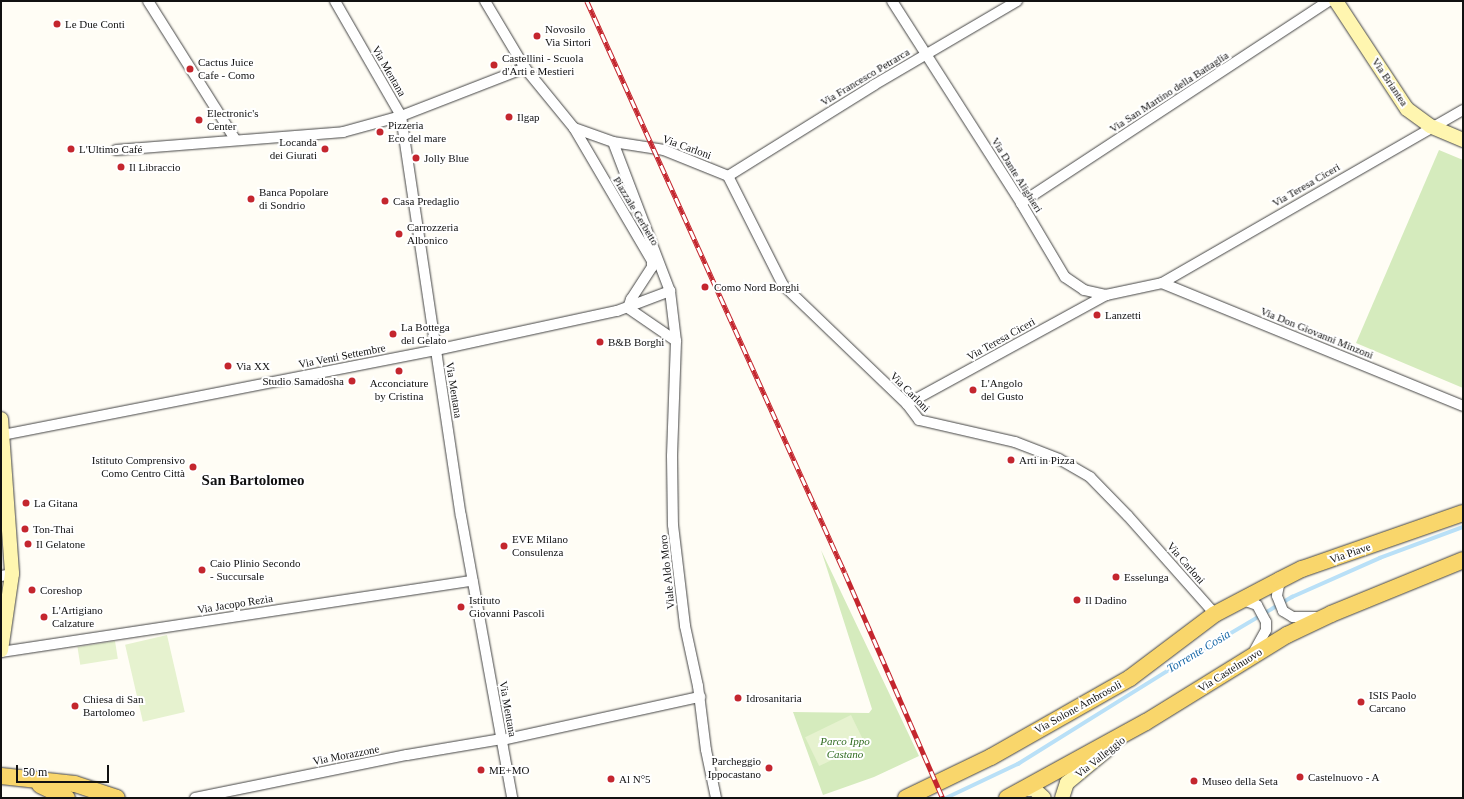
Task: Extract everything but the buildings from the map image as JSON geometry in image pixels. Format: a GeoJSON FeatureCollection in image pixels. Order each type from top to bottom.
{"type":"FeatureCollection","features":[{"type":"Feature","properties":{"kind":"main road","name":"Via Piave"},"geometry":{"type":"LineString","coordinates":[[1241,600],[1278,588],[1302,569],[1463,513]]}},
{"type":"Feature","properties":{"kind":"main road","name":"Via Castelnuovo"},"geometry":{"type":"LineString","coordinates":[[1007,798],[1146,722],[1251,656],[1331,614],[1463,560]]}},
{"type":"Feature","properties":{"kind":"main road","name":"Via Solone Ambrosoli"},"geometry":{"type":"LineString","coordinates":[[906,798],[991,757],[1130,678],[1212,610],[1241,600]]}},
{"type":"Feature","properties":{"kind":"main road"},"geometry":{"type":"LineString","coordinates":[[1,776],[75,784],[117,798]]}},
{"type":"Feature","properties":{"kind":"main road"},"geometry":{"type":"LineString","coordinates":[[26,779],[67,798]]}},
{"type":"Feature","properties":{"kind":"street"},"geometry":{"type":"LineString","coordinates":[[148,1],[234,139]]}},
{"type":"Feature","properties":{"kind":"street","name":"Via Mentana"},"geometry":{"type":"LineString","coordinates":[[335,1],[401,116],[436,350],[473,581],[512,798]]}},
{"type":"Feature","properties":{"kind":"street"},"geometry":{"type":"LineString","coordinates":[[485,1],[525,68],[574,128]]}},
{"type":"Feature","properties":{"kind":"street","name":"Via Dante Alighieri"},"geometry":{"type":"LineString","coordinates":[[892,1],[1021,203],[1065,277],[1084,290],[1106,295],[1162,283]]}},
{"type":"Feature","properties":{"kind":"street","name":"Via Francesco Petrarca"},"geometry":{"type":"LineString","coordinates":[[728,176],[926,54],[1017,1]]}},
{"type":"Feature","properties":{"kind":"street","name":"Via San Martino della Battaglia"},"geometry":{"type":"LineString","coordinates":[[1021,203],[1329,1]]}},
{"type":"Feature","properties":{"kind":"street","name":"Via Briantea"},"geometry":{"type":"LineString","coordinates":[[1336,1],[1407,108],[1430,126],[1463,140]]}},
{"type":"Feature","properties":{"kind":"street"},"geometry":{"type":"LineString","coordinates":[[116,150],[234,139],[343,132],[401,116],[525,68]]}},
{"type":"Feature","properties":{"kind":"street","name":"Via Teresa Ciceri"},"geometry":{"type":"LineString","coordinates":[[1162,283],[1430,126],[1463,110]]}},
{"type":"Feature","properties":{"kind":"street","name":"Via Carloni"},"geometry":{"type":"LineString","coordinates":[[574,128],[613,142],[652,147],[728,176],[783,285],[907,404],[919,420],[928,424],[970,430],[1016,442],[1060,459],[1090,477],[1128,516],[1212,610]]}},
{"type":"Feature","properties":{"kind":"street","name":"Piazzale Gerbetto"},"geometry":{"type":"LineString","coordinates":[[574,128],[652,261],[652,267],[631,299],[628,308]]}},
{"type":"Feature","properties":{"kind":"street","name":"Piazzale Gerbetto"},"geometry":{"type":"LineString","coordinates":[[613,142],[670,291],[676,341]]}},
{"type":"Feature","properties":{"kind":"street","name":"Via Don Giovanni Minzoni"},"geometry":{"type":"LineString","coordinates":[[1162,283],[1463,406]]}},
{"type":"Feature","properties":{"kind":"street"},"geometry":{"type":"LineString","coordinates":[[628,308],[670,291]]}},
{"type":"Feature","properties":{"kind":"street","name":"Via Teresa Ciceri"},"geometry":{"type":"LineString","coordinates":[[907,404],[1106,295]]}},
{"type":"Feature","properties":{"kind":"street"},"geometry":{"type":"LineString","coordinates":[[628,308],[676,341]]}},
{"type":"Feature","properties":{"kind":"street","name":"Via Venti Settembre"},"geometry":{"type":"LineString","coordinates":[[3,435],[436,350],[628,308]]}},
{"type":"Feature","properties":{"kind":"street","name":"Viale Aldo Moro"},"geometry":{"type":"LineString","coordinates":[[676,341],[672,456],[674,525],[685,626],[700,697],[706,750],[716,798]]}},
{"type":"Feature","properties":{"kind":"street"},"geometry":{"type":"LineString","coordinates":[[1,419],[3,435],[6,575],[1,651]]}},
{"type":"Feature","properties":{"kind":"street","name":"Via Jacopo Rezia"},"geometry":{"type":"LineString","coordinates":[[1,651],[473,581]]}},
{"type":"Feature","properties":{"kind":"street"},"geometry":{"type":"LineString","coordinates":[[1278,588],[1281,607],[1288,615],[1307,618],[1331,614]]}},
{"type":"Feature","properties":{"kind":"street"},"geometry":{"type":"LineString","coordinates":[[1241,600],[1250,600],[1258,605],[1264,617],[1266,630],[1251,656]]}},
{"type":"Feature","properties":{"kind":"street","name":"Via Morazzone"},"geometry":{"type":"LineString","coordinates":[[195,798],[399,756],[502,739],[700,697]]}},
{"type":"Feature","properties":{"kind":"street","name":"Via Valleggio"},"geometry":{"type":"LineString","coordinates":[[1062,798],[1067,783],[1087,764],[1146,722]]}},
{"type":"Feature","properties":{"kind":"street"},"geometry":{"type":"LineString","coordinates":[[1024,789],[1034,789],[1044,798]]}},
{"type":"Feature","properties":{"kind":"green space"},"geometry":{"type":"Polygon","coordinates":[[[1439,150],[1463,160],[1463,388],[1356,343],[1439,150]]]}},
{"type":"Feature","properties":{"kind":"green space","name":"Parco Ippo Castano"},"geometry":{"type":"Polygon","coordinates":[[[821,550],[919,756],[874,777],[823,795],[793,712],[869,713],[872,709],[821,550]]]}},
{"type":"Feature","properties":{"kind":"green space"},"geometry":{"type":"Polygon","coordinates":[[[167,635],[185,712],[143,722],[125,645],[167,635]]]}},
{"type":"Feature","properties":{"kind":"green space"},"geometry":{"type":"Polygon","coordinates":[[[115,641],[118,659],[80,665],[77,647],[115,641]]]}},
{"type":"Feature","properties":{"kind":"green space"},"geometry":{"type":"Polygon","coordinates":[[[851,715],[865,744],[819,766],[805,737],[851,715]]]}},
{"type":"Feature","properties":{"kind":"waterway","name":"Torrente Cosia"},"geometry":{"type":"LineString","coordinates":[[946,798],[1018,764],[1177,665],[1292,597],[1380,558],[1463,527]]}},
{"type":"Feature","properties":{"kind":"railway"},"geometry":{"type":"LineString","coordinates":[[587,1],[845,573],[943,798]]}},
{"type":"Feature","properties":{"kind":"place","name":"Le Due Conti"},"geometry":{"type":"Point","coordinates":[57,24]}},
{"type":"Feature","properties":{"kind":"place","name":"Novosilo Via Sirtori"},"geometry":{"type":"Point","coordinates":[537,36]}},
{"type":"Feature","properties":{"kind":"place","name":"Castellini - Scuola d'Arti e Mestieri"},"geometry":{"type":"Point","coordinates":[494,65]}},
{"type":"Feature","properties":{"kind":"place","name":"Cactus Juice Cafe - Como"},"geometry":{"type":"Point","coordinates":[190,69]}},
{"type":"Feature","properties":{"kind":"place","name":"Ilgap"},"geometry":{"type":"Point","coordinates":[509,117]}},
{"type":"Feature","properties":{"kind":"place","name":"Electronic's Center"},"geometry":{"type":"Point","coordinates":[199,120]}},
{"type":"Feature","properties":{"kind":"place","name":"Pizzeria Eco del mare"},"geometry":{"type":"Point","coordinates":[380,132]}},
{"type":"Feature","properties":{"kind":"place","name":"L'Ultimo Café"},"geometry":{"type":"Point","coordinates":[71,149]}},
{"type":"Feature","properties":{"kind":"place","name":"Locanda dei Giurati"},"geometry":{"type":"Point","coordinates":[325,149]}},
{"type":"Feature","properties":{"kind":"place","name":"Jolly Blue"},"geometry":{"type":"Point","coordinates":[416,158]}},
{"type":"Feature","properties":{"kind":"place","name":"Il Libraccio"},"geometry":{"type":"Point","coordinates":[121,167]}},
{"type":"Feature","properties":{"kind":"place","name":"Banca Popolare di Sondrio"},"geometry":{"type":"Point","coordinates":[251,199]}},
{"type":"Feature","properties":{"kind":"place","name":"Casa Predaglio"},"geometry":{"type":"Point","coordinates":[385,201]}},
{"type":"Feature","properties":{"kind":"place","name":"Carrozzeria Albonico"},"geometry":{"type":"Point","coordinates":[399,234]}},
{"type":"Feature","properties":{"kind":"place","name":"Como Nord Borghi"},"geometry":{"type":"Point","coordinates":[705,287]}},
{"type":"Feature","properties":{"kind":"place","name":"Lanzetti"},"geometry":{"type":"Point","coordinates":[1097,315]}},
{"type":"Feature","properties":{"kind":"place","name":"La Bottega del Gelato"},"geometry":{"type":"Point","coordinates":[393,334]}},
{"type":"Feature","properties":{"kind":"place","name":"B&B Borghi"},"geometry":{"type":"Point","coordinates":[600,342]}},
{"type":"Feature","properties":{"kind":"place","name":"Via XX"},"geometry":{"type":"Point","coordinates":[228,366]}},
{"type":"Feature","properties":{"kind":"place","name":"Acconciature by Cristina"},"geometry":{"type":"Point","coordinates":[399,371]}},
{"type":"Feature","properties":{"kind":"place","name":"Studio Samadosha"},"geometry":{"type":"Point","coordinates":[352,381]}},
{"type":"Feature","properties":{"kind":"place","name":"L'Angolo del Gusto"},"geometry":{"type":"Point","coordinates":[973,390]}},
{"type":"Feature","properties":{"kind":"place","name":"Arti in Pizza"},"geometry":{"type":"Point","coordinates":[1011,460]}},
{"type":"Feature","properties":{"kind":"place","name":"Istituto Comprensivo Como Centro Città"},"geometry":{"type":"Point","coordinates":[193,467]}},
{"type":"Feature","properties":{"kind":"place","name":"La Gitana"},"geometry":{"type":"Point","coordinates":[26,503]}},
{"type":"Feature","properties":{"kind":"place","name":"Ton-Thai"},"geometry":{"type":"Point","coordinates":[25,529]}},
{"type":"Feature","properties":{"kind":"place","name":"Il Gelatone"},"geometry":{"type":"Point","coordinates":[28,544]}},
{"type":"Feature","properties":{"kind":"place","name":"EVE Milano Consulenza"},"geometry":{"type":"Point","coordinates":[504,546]}},
{"type":"Feature","properties":{"kind":"place","name":"Caio Plinio Secondo - Succursale"},"geometry":{"type":"Point","coordinates":[202,570]}},
{"type":"Feature","properties":{"kind":"place","name":"Esselunga"},"geometry":{"type":"Point","coordinates":[1116,577]}},
{"type":"Feature","properties":{"kind":"place","name":"Coreshop"},"geometry":{"type":"Point","coordinates":[32,590]}},
{"type":"Feature","properties":{"kind":"place","name":"Il Dadino"},"geometry":{"type":"Point","coordinates":[1077,600]}},
{"type":"Feature","properties":{"kind":"place","name":"Istituto Giovanni Pascoli"},"geometry":{"type":"Point","coordinates":[461,607]}},
{"type":"Feature","properties":{"kind":"place","name":"L'Artigiano Calzature"},"geometry":{"type":"Point","coordinates":[44,617]}},
{"type":"Feature","properties":{"kind":"place","name":"Idrosanitaria"},"geometry":{"type":"Point","coordinates":[738,698]}},
{"type":"Feature","properties":{"kind":"place","name":"ISIS Paolo Carcano"},"geometry":{"type":"Point","coordinates":[1361,702]}},
{"type":"Feature","properties":{"kind":"place","name":"Chiesa di San Bartolomeo"},"geometry":{"type":"Point","coordinates":[75,706]}},
{"type":"Feature","properties":{"kind":"place","name":"Parcheggio Ippocastano"},"geometry":{"type":"Point","coordinates":[769,768]}},
{"type":"Feature","properties":{"kind":"place","name":"ME+MO"},"geometry":{"type":"Point","coordinates":[481,770]}},
{"type":"Feature","properties":{"kind":"place","name":"Castelnuovo - A"},"geometry":{"type":"Point","coordinates":[1300,777]}},
{"type":"Feature","properties":{"kind":"place","name":"Al N°5"},"geometry":{"type":"Point","coordinates":[611,779]}},
{"type":"Feature","properties":{"kind":"place","name":"Museo della Seta"},"geometry":{"type":"Point","coordinates":[1194,781]}},
{"type":"Feature","properties":{"kind":"district","name":"San Bartolomeo"},"geometry":{"type":"Point","coordinates":[253,481]}}]}
